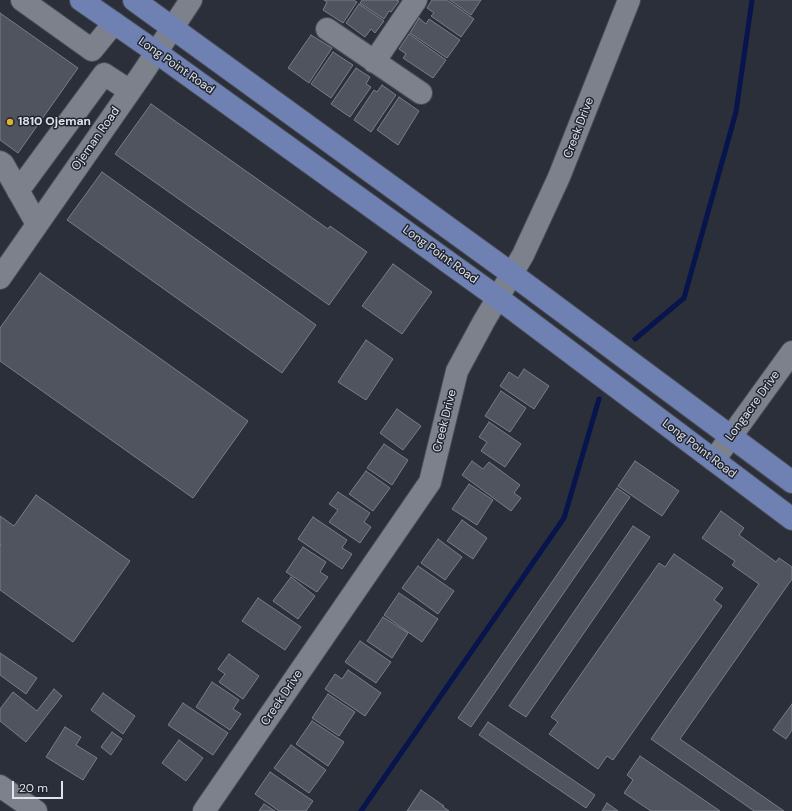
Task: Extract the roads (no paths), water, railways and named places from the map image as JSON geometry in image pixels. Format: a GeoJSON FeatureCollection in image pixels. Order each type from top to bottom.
{"type":"FeatureCollection","features":[{"type":"Feature","properties":{"kind":"main road","name":"Long Point Road"},"geometry":{"type":"LineString","coordinates":[[81,0],[156,52],[498,298],[792,519]]}},
{"type":"Feature","properties":{"kind":"main road"},"geometry":{"type":"LineString","coordinates":[[134,0],[512,274],[792,482]]}},
{"type":"Feature","properties":{"kind":"street"},"geometry":{"type":"LineString","coordinates":[[22,0],[92,50],[104,74],[130,91]]}},
{"type":"Feature","properties":{"kind":"street","name":"Ojeman Road"},"geometry":{"type":"LineString","coordinates":[[0,278],[130,91],[191,0]]}},
{"type":"Feature","properties":{"kind":"street"},"geometry":{"type":"LineString","coordinates":[[374,62],[416,0]]}},
{"type":"Feature","properties":{"kind":"street","name":"Creek Drive"},"geometry":{"type":"LineString","coordinates":[[204,811],[430,482],[457,371],[523,255],[559,177],[629,0]]}},
{"type":"Feature","properties":{"kind":"street"},"geometry":{"type":"LineString","coordinates":[[92,50],[114,23]]}},
{"type":"Feature","properties":{"kind":"street"},"geometry":{"type":"LineString","coordinates":[[327,29],[421,94]]}},
{"type":"Feature","properties":{"kind":"street"},"geometry":{"type":"LineString","coordinates":[[18,191],[104,74]]}},
{"type":"Feature","properties":{"kind":"street"},"geometry":{"type":"LineString","coordinates":[[0,162],[3,164],[37,224]]}},
{"type":"Feature","properties":{"kind":"street","name":"Longacre Drive"},"geometry":{"type":"LineString","coordinates":[[714,460],[792,352]]}},
{"type":"Feature","properties":{"kind":"street"},"geometry":{"type":"LineString","coordinates":[[0,786],[36,811]]}},
{"type":"Feature","properties":{"kind":"waterway"},"geometry":{"type":"LineString","coordinates":[[635,339],[684,298],[736,112],[752,0]]}},
{"type":"Feature","properties":{"kind":"waterway"},"geometry":{"type":"LineString","coordinates":[[361,811],[564,518],[599,399]]}},
{"type":"Feature","properties":{"kind":"place","name":"1810 Ojeman"},"geometry":{"type":"Point","coordinates":[10,122]}}]}
